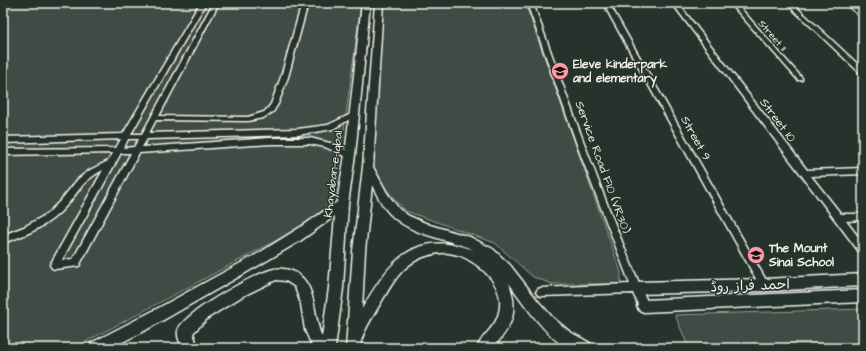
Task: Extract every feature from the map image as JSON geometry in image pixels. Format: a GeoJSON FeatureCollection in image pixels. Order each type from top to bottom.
{"type":"FeatureCollection","features":[{"type":"Feature","properties":{"kind":"main road","name":"Khayaban-e-Iqbal"},"geometry":{"type":"LineString","coordinates":[[328,348],[336,288],[342,204],[350,155],[353,115],[366,3]]}},
{"type":"Feature","properties":{"kind":"main road"},"geometry":{"type":"LineString","coordinates":[[353,343],[359,252],[368,167],[379,3]]}},
{"type":"Feature","properties":{"kind":"main road"},"geometry":{"type":"LineString","coordinates":[[368,167],[384,197],[394,211],[408,221],[477,245],[489,253],[502,265],[547,324],[572,342],[585,348]]}},
{"type":"Feature","properties":{"kind":"main road"},"geometry":{"type":"LineString","coordinates":[[96,348],[140,327],[281,248],[314,226],[342,204]]}},
{"type":"Feature","properties":{"kind":"main road"},"geometry":{"type":"LineString","coordinates":[[353,343],[393,272],[405,260],[434,247],[452,248],[466,252],[482,260],[493,270],[501,281],[506,295],[508,313],[501,329],[493,341],[484,348]]}},
{"type":"Feature","properties":{"kind":"main road"},"geometry":{"type":"LineString","coordinates":[[191,348],[187,342],[186,331],[204,313],[236,293],[275,274],[289,276],[300,283],[308,304],[312,330],[320,348]]}},
{"type":"Feature","properties":{"kind":"main road","name":"احمد فراز روڈ"},"geometry":{"type":"LineString","coordinates":[[637,288],[764,285],[863,280]]}},
{"type":"Feature","properties":{"kind":"main road","name":"احمد فراز روڈ"},"geometry":{"type":"LineString","coordinates":[[644,306],[863,296]]}},
{"type":"Feature","properties":{"kind":"street"},"geometry":{"type":"LineString","coordinates":[[203,3],[126,135],[54,264],[76,263],[216,3]]}},
{"type":"Feature","properties":{"kind":"street"},"geometry":{"type":"LineString","coordinates":[[154,118],[248,119],[256,118],[272,109],[284,77],[305,3]]}},
{"type":"Feature","properties":{"kind":"street","name":"Service Road F10 (VR30)"},"geometry":{"type":"LineString","coordinates":[[530,3],[584,153],[644,306]]}},
{"type":"Feature","properties":{"kind":"street","name":"Street 9"},"geometry":{"type":"LineString","coordinates":[[606,3],[764,285]]}},
{"type":"Feature","properties":{"kind":"street","name":"Street 10"},"geometry":{"type":"LineString","coordinates":[[675,3],[863,250]]}},
{"type":"Feature","properties":{"kind":"street","name":"Street 11"},"geometry":{"type":"LineString","coordinates":[[733,3],[800,79]]}},
{"type":"Feature","properties":{"kind":"street"},"geometry":{"type":"LineString","coordinates":[[789,3],[863,74]]}},
{"type":"Feature","properties":{"kind":"street"},"geometry":{"type":"LineString","coordinates":[[847,3],[863,16]]}},
{"type":"Feature","properties":{"kind":"street"},"geometry":{"type":"LineString","coordinates":[[3,140],[312,130],[330,127],[353,115]]}},
{"type":"Feature","properties":{"kind":"street"},"geometry":{"type":"LineString","coordinates":[[3,152],[137,150],[270,141],[310,142],[327,145],[350,155]]}},
{"type":"Feature","properties":{"kind":"street"},"geometry":{"type":"LineString","coordinates":[[3,239],[34,226],[48,218],[63,204],[82,179],[111,163]]}},
{"type":"Feature","properties":{"kind":"street"},"geometry":{"type":"LineString","coordinates":[[804,173],[863,171]]}},
{"type":"Feature","properties":{"kind":"street"},"geometry":{"type":"LineString","coordinates":[[839,218],[863,217]]}},
{"type":"Feature","properties":{"kind":"street"},"geometry":{"type":"LineString","coordinates":[[541,292],[637,288]]}},
{"type":"Feature","properties":{"kind":"shaded area"},"geometry":{"type":"Polygon","coordinates":[[[3,3],[361,3],[335,197],[330,204],[316,216],[277,240],[74,348],[3,348],[3,3]]]}},
{"type":"Feature","properties":{"kind":"shaded area"},"geometry":{"type":"Polygon","coordinates":[[[383,3],[525,3],[621,272],[621,282],[619,284],[552,284],[533,277],[495,243],[406,211],[396,201],[368,167],[383,3]]]}},
{"type":"Feature","properties":{"kind":"shaded area"},"geometry":{"type":"Polygon","coordinates":[[[863,309],[863,344],[688,346],[675,315],[863,309]]]}},
{"type":"Feature","properties":{"kind":"place","name":"Eleve kinderpark and elementary"},"geometry":{"type":"Point","coordinates":[560,71]}},
{"type":"Feature","properties":{"kind":"place","name":"The Mount Sinai School"},"geometry":{"type":"Point","coordinates":[756,255]}}]}
